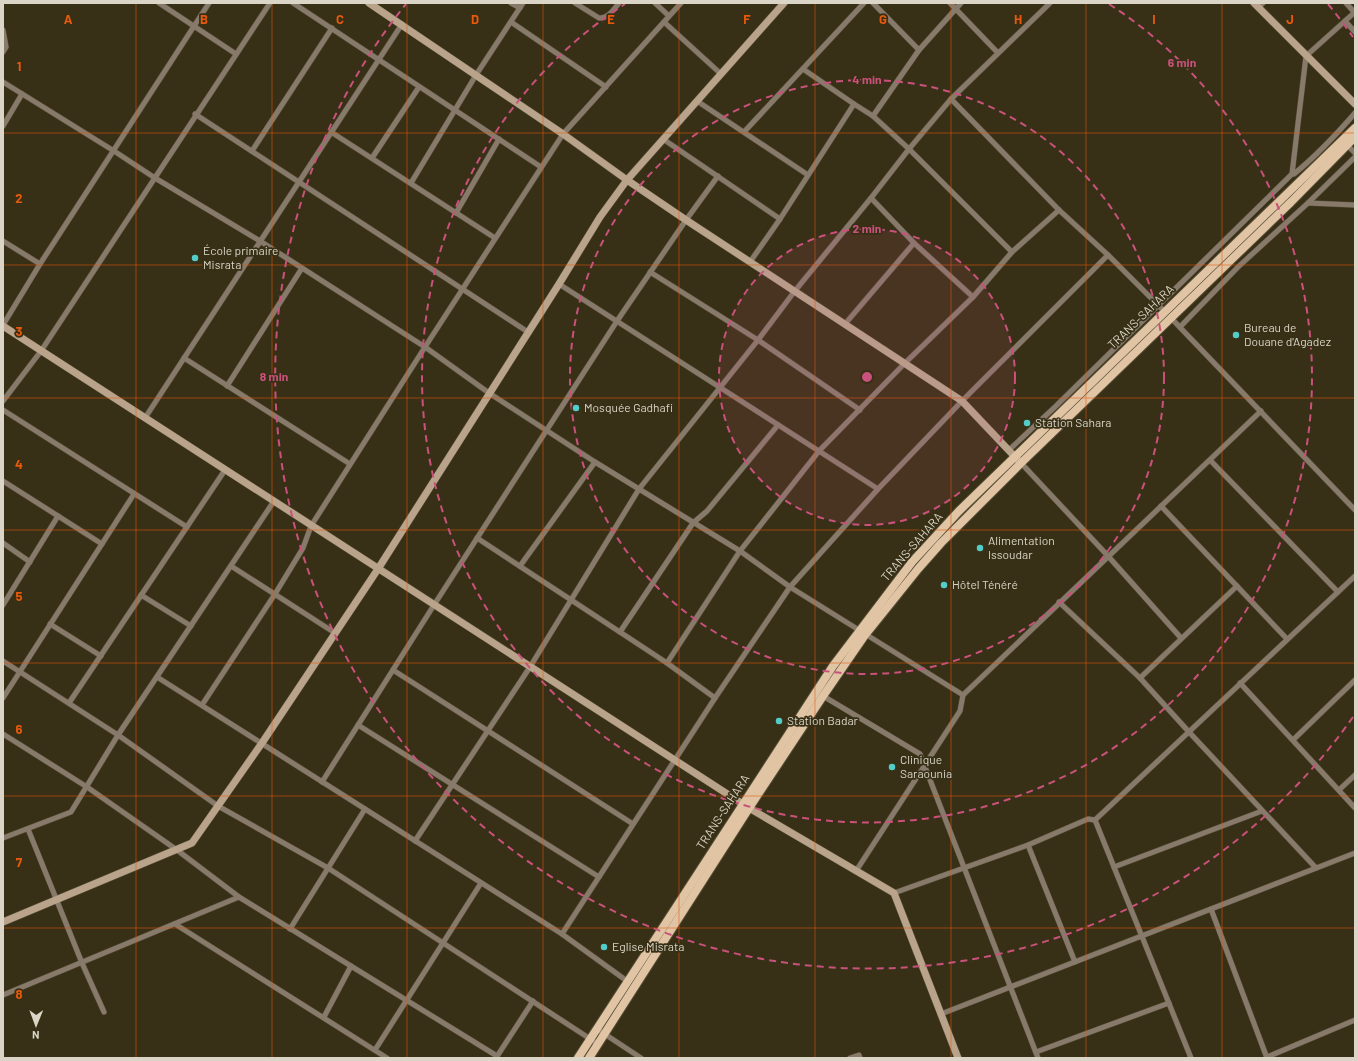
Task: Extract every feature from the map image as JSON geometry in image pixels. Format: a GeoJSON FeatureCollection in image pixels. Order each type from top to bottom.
{"type":"FeatureCollection","features":[{"type":"Feature","properties":{"kind":"main road","name":"TRANS-SAHARA"},"geometry":{"type":"LineString","coordinates":[[809,709],[823,696],[862,633],[912,562],[1012,453],[1056,418],[1162,308],[1355,128]]}},
{"type":"Feature","properties":{"kind":"main road","name":"TRANS-SAHARA"},"geometry":{"type":"LineString","coordinates":[[578,1058],[627,981],[784,748],[809,709],[833,666],[941,543],[1355,137]]}},
{"type":"Feature","properties":{"kind":"main road","name":"TRANS-SAHARA"},"geometry":{"type":"LineString","coordinates":[[588,1058],[654,957],[745,806]]}},
{"type":"Feature","properties":{"kind":"main road"},"geometry":{"type":"LineString","coordinates":[[647,951],[654,957]]}},
{"type":"Feature","properties":{"kind":"street"},"geometry":{"type":"LineString","coordinates":[[159,3],[236,54]]}},
{"type":"Feature","properties":{"kind":"street"},"geometry":{"type":"LineString","coordinates":[[209,3],[40,264],[3,326],[745,806],[894,894],[958,1058]]}},
{"type":"Feature","properties":{"kind":"street"},"geometry":{"type":"LineString","coordinates":[[3,401],[41,351],[155,178],[195,114],[270,3]]}},
{"type":"Feature","properties":{"kind":"street"},"geometry":{"type":"LineString","coordinates":[[293,3],[541,167]]}},
{"type":"Feature","properties":{"kind":"street"},"geometry":{"type":"LineString","coordinates":[[369,3],[563,134],[686,220],[962,401],[1108,556],[1181,638]]}},
{"type":"Feature","properties":{"kind":"street"},"geometry":{"type":"LineString","coordinates":[[511,3],[520,8]]}},
{"type":"Feature","properties":{"kind":"street"},"geometry":{"type":"LineString","coordinates":[[411,183],[476,75],[524,3]]}},
{"type":"Feature","properties":{"kind":"street"},"geometry":{"type":"LineString","coordinates":[[575,3],[582,5],[599,18],[607,16],[619,3]]}},
{"type":"Feature","properties":{"kind":"street"},"geometry":{"type":"LineString","coordinates":[[655,3],[669,16]]}},
{"type":"Feature","properties":{"kind":"street"},"geometry":{"type":"LineString","coordinates":[[202,705],[275,594],[303,548],[311,526],[350,464],[563,134],[681,3]]}},
{"type":"Feature","properties":{"kind":"street"},"geometry":{"type":"LineString","coordinates":[[3,922],[192,843],[262,743],[378,569],[600,217],[627,180],[784,3]]}},
{"type":"Feature","properties":{"kind":"street"},"geometry":{"type":"LineString","coordinates":[[744,132],[864,3]]}},
{"type":"Feature","properties":{"kind":"street"},"geometry":{"type":"LineString","coordinates":[[873,3],[919,50]]}},
{"type":"Feature","properties":{"kind":"street"},"geometry":{"type":"LineString","coordinates":[[950,3],[998,53]]}},
{"type":"Feature","properties":{"kind":"street"},"geometry":{"type":"LineString","coordinates":[[873,116],[919,50],[962,3]]}},
{"type":"Feature","properties":{"kind":"street"},"geometry":{"type":"LineString","coordinates":[[415,841],[530,667],[639,489],[758,340],[794,292],[951,99],[1050,3]]}},
{"type":"Feature","properties":{"kind":"street"},"geometry":{"type":"LineString","coordinates":[[1292,174],[1306,56],[1355,13],[1346,3]]}},
{"type":"Feature","properties":{"kind":"street"},"geometry":{"type":"LineString","coordinates":[[1258,5],[1306,56],[1355,104]]}},
{"type":"Feature","properties":{"kind":"street"},"geometry":{"type":"LineString","coordinates":[[1345,21],[1355,32]]}},
{"type":"Feature","properties":{"kind":"street"},"geometry":{"type":"LineString","coordinates":[[511,22],[606,87]]}},
{"type":"Feature","properties":{"kind":"street"},"geometry":{"type":"LineString","coordinates":[[664,22],[721,74]]}},
{"type":"Feature","properties":{"kind":"street"},"geometry":{"type":"LineString","coordinates":[[145,418],[402,24]]}},
{"type":"Feature","properties":{"kind":"street"},"geometry":{"type":"LineString","coordinates":[[252,151],[332,28]]}},
{"type":"Feature","properties":{"kind":"street"},"geometry":{"type":"LineString","coordinates":[[3,30],[6,47],[3,52]]}},
{"type":"Feature","properties":{"kind":"street"},"geometry":{"type":"LineString","coordinates":[[803,68],[873,116],[909,149],[1012,252]]}},
{"type":"Feature","properties":{"kind":"street"},"geometry":{"type":"LineString","coordinates":[[3,82],[114,150],[155,178],[260,241],[425,347],[489,393],[595,462],[740,551],[790,587],[963,695]]}},
{"type":"Feature","properties":{"kind":"street"},"geometry":{"type":"LineString","coordinates":[[372,158],[419,87]]}},
{"type":"Feature","properties":{"kind":"street"},"geometry":{"type":"LineString","coordinates":[[3,126],[22,94]]}},
{"type":"Feature","properties":{"kind":"street"},"geometry":{"type":"LineString","coordinates":[[951,99],[1058,210],[1108,255],[1162,308],[1292,174],[1306,165],[1329,142],[1355,113]]}},
{"type":"Feature","properties":{"kind":"street"},"geometry":{"type":"LineString","coordinates":[[697,101],[808,175]]}},
{"type":"Feature","properties":{"kind":"street"},"geometry":{"type":"LineString","coordinates":[[750,262],[780,219],[854,104]]}},
{"type":"Feature","properties":{"kind":"street"},"geometry":{"type":"LineString","coordinates":[[195,114],[528,332]]}},
{"type":"Feature","properties":{"kind":"street"},"geometry":{"type":"LineString","coordinates":[[331,132],[495,238]]}},
{"type":"Feature","properties":{"kind":"street"},"geometry":{"type":"LineString","coordinates":[[456,213],[499,140]]}},
{"type":"Feature","properties":{"kind":"street"},"geometry":{"type":"LineString","coordinates":[[663,140],[780,219]]}},
{"type":"Feature","properties":{"kind":"street"},"geometry":{"type":"LineString","coordinates":[[1347,145],[1355,153]]}},
{"type":"Feature","properties":{"kind":"street"},"geometry":{"type":"LineString","coordinates":[[1180,327],[1238,267],[1308,203],[1355,157]]}},
{"type":"Feature","properties":{"kind":"street"},"geometry":{"type":"LineString","coordinates":[[322,782],[617,321],[718,176]]}},
{"type":"Feature","properties":{"kind":"street"},"geometry":{"type":"LineString","coordinates":[[871,198],[914,243],[973,297]]}},
{"type":"Feature","properties":{"kind":"street"},"geometry":{"type":"LineString","coordinates":[[1308,203],[1355,205]]}},
{"type":"Feature","properties":{"kind":"street"},"geometry":{"type":"LineString","coordinates":[[667,663],[740,551],[819,451],[905,363],[973,297],[1012,252],[1058,210]]}},
{"type":"Feature","properties":{"kind":"street"},"geometry":{"type":"LineString","coordinates":[[3,241],[40,264]]}},
{"type":"Feature","properties":{"kind":"street"},"geometry":{"type":"LineString","coordinates":[[845,324],[914,243]]}},
{"type":"Feature","properties":{"kind":"street"},"geometry":{"type":"LineString","coordinates":[[562,934],[715,698],[790,587],[878,489],[962,401],[1108,255]]}},
{"type":"Feature","properties":{"kind":"street"},"geometry":{"type":"LineString","coordinates":[[228,386],[302,268]]}},
{"type":"Feature","properties":{"kind":"street"},"geometry":{"type":"LineString","coordinates":[[650,272],[758,340],[860,410]]}},
{"type":"Feature","properties":{"kind":"street"},"geometry":{"type":"LineString","coordinates":[[559,284],[878,489]]}},
{"type":"Feature","properties":{"kind":"street"},"geometry":{"type":"LineString","coordinates":[[1171,318],[1355,510]]}},
{"type":"Feature","properties":{"kind":"street"},"geometry":{"type":"LineString","coordinates":[[184,358],[350,464]]}},
{"type":"Feature","properties":{"kind":"street"},"geometry":{"type":"LineString","coordinates":[[3,410],[187,527]]}},
{"type":"Feature","properties":{"kind":"street"},"geometry":{"type":"LineString","coordinates":[[856,871],[960,712],[963,695],[1261,411]]}},
{"type":"Feature","properties":{"kind":"street"},"geometry":{"type":"LineString","coordinates":[[620,632],[693,523],[706,511],[778,425]]}},
{"type":"Feature","properties":{"kind":"street"},"geometry":{"type":"LineString","coordinates":[[1210,460],[1338,592]]}},
{"type":"Feature","properties":{"kind":"street"},"geometry":{"type":"LineString","coordinates":[[520,566],[595,462]]}},
{"type":"Feature","properties":{"kind":"street"},"geometry":{"type":"LineString","coordinates":[[69,703],[225,470]]}},
{"type":"Feature","properties":{"kind":"street"},"geometry":{"type":"LineString","coordinates":[[3,481],[102,544]]}},
{"type":"Feature","properties":{"kind":"street"},"geometry":{"type":"LineString","coordinates":[[3,698],[134,494]]}},
{"type":"Feature","properties":{"kind":"street"},"geometry":{"type":"LineString","coordinates":[[3,838],[71,812],[118,734],[274,501]]}},
{"type":"Feature","properties":{"kind":"street"},"geometry":{"type":"LineString","coordinates":[[1161,506],[1287,639]]}},
{"type":"Feature","properties":{"kind":"street"},"geometry":{"type":"LineString","coordinates":[[3,604],[58,516]]}},
{"type":"Feature","properties":{"kind":"street"},"geometry":{"type":"LineString","coordinates":[[477,538],[667,663],[715,698]]}},
{"type":"Feature","properties":{"kind":"street"},"geometry":{"type":"LineString","coordinates":[[3,543],[30,562]]}},
{"type":"Feature","properties":{"kind":"street"},"geometry":{"type":"LineString","coordinates":[[231,566],[335,633]]}},
{"type":"Feature","properties":{"kind":"street"},"geometry":{"type":"LineString","coordinates":[[1095,820],[1355,576]]}},
{"type":"Feature","properties":{"kind":"street"},"geometry":{"type":"LineString","coordinates":[[1140,678],[1237,586]]}},
{"type":"Feature","properties":{"kind":"street"},"geometry":{"type":"LineString","coordinates":[[141,595],[191,626]]}},
{"type":"Feature","properties":{"kind":"street"},"geometry":{"type":"LineString","coordinates":[[1059,602],[1140,678],[1316,868]]}},
{"type":"Feature","properties":{"kind":"street"},"geometry":{"type":"LineString","coordinates":[[50,624],[101,656]]}},
{"type":"Feature","properties":{"kind":"street"},"geometry":{"type":"LineString","coordinates":[[3,661],[118,734],[218,806],[328,868],[598,1044]]}},
{"type":"Feature","properties":{"kind":"street"},"geometry":{"type":"LineString","coordinates":[[393,670],[633,824]]}},
{"type":"Feature","properties":{"kind":"street"},"geometry":{"type":"LineString","coordinates":[[157,676],[562,934],[627,981]]}},
{"type":"Feature","properties":{"kind":"street"},"geometry":{"type":"LineString","coordinates":[[1293,740],[1355,680]]}},
{"type":"Feature","properties":{"kind":"street"},"geometry":{"type":"LineString","coordinates":[[1240,683],[1355,808]]}},
{"type":"Feature","properties":{"kind":"street"},"geometry":{"type":"LineString","coordinates":[[823,696],[920,754],[1038,1058]]}},
{"type":"Feature","properties":{"kind":"street"},"geometry":{"type":"LineString","coordinates":[[358,725],[599,877]]}},
{"type":"Feature","properties":{"kind":"street"},"geometry":{"type":"LineString","coordinates":[[3,734],[87,787],[177,850],[239,897],[497,1057],[533,1001]]}},
{"type":"Feature","properties":{"kind":"street"},"geometry":{"type":"LineString","coordinates":[[1339,790],[1355,775]]}},
{"type":"Feature","properties":{"kind":"street"},"geometry":{"type":"LineString","coordinates":[[290,929],[365,809]]}},
{"type":"Feature","properties":{"kind":"street"},"geometry":{"type":"LineString","coordinates":[[1114,867],[1262,811]]}},
{"type":"Feature","properties":{"kind":"street"},"geometry":{"type":"LineString","coordinates":[[894,894],[1028,845],[1088,819],[1095,820]]}},
{"type":"Feature","properties":{"kind":"street"},"geometry":{"type":"LineString","coordinates":[[1095,820],[1191,1058]]}},
{"type":"Feature","properties":{"kind":"street"},"geometry":{"type":"LineString","coordinates":[[28,829],[58,900],[82,963],[104,1012]]}},
{"type":"Feature","properties":{"kind":"street"},"geometry":{"type":"LineString","coordinates":[[1028,845],[1075,962]]}},
{"type":"Feature","properties":{"kind":"street"},"geometry":{"type":"LineString","coordinates":[[941,1014],[1355,853]]}},
{"type":"Feature","properties":{"kind":"street"},"geometry":{"type":"LineString","coordinates":[[375,1050],[482,883]]}},
{"type":"Feature","properties":{"kind":"street"},"geometry":{"type":"LineString","coordinates":[[3,996],[239,897]]}},
{"type":"Feature","properties":{"kind":"street"},"geometry":{"type":"LineString","coordinates":[[1211,909],[1267,1058],[1355,1020]]}},
{"type":"Feature","properties":{"kind":"street"},"geometry":{"type":"LineString","coordinates":[[175,924],[387,1058]]}},
{"type":"Feature","properties":{"kind":"street"},"geometry":{"type":"LineString","coordinates":[[324,1017],[351,966]]}},
{"type":"Feature","properties":{"kind":"street"},"geometry":{"type":"LineString","coordinates":[[1036,1052],[1169,1003]]}},
{"type":"Feature","properties":{"kind":"street"},"geometry":{"type":"LineString","coordinates":[[597,1029],[640,1058]]}},
{"type":"Feature","properties":{"kind":"street"},"geometry":{"type":"LineString","coordinates":[[850,1058],[859,1055],[860,1058]]}},
{"type":"Feature","properties":{"kind":"place","name":"École primaire Misrata"},"geometry":{"type":"Point","coordinates":[195,258]}},
{"type":"Feature","properties":{"kind":"place","name":"Bureau de Douane d'Agadez"},"geometry":{"type":"Point","coordinates":[1236,335]}},
{"type":"Feature","properties":{"kind":"place","name":"Mosquée Gadhafi"},"geometry":{"type":"Point","coordinates":[576,408]}},
{"type":"Feature","properties":{"kind":"place","name":"Station Sahara"},"geometry":{"type":"Point","coordinates":[1027,423]}},
{"type":"Feature","properties":{"kind":"place","name":"Alimentation Issoudar"},"geometry":{"type":"Point","coordinates":[980,548]}},
{"type":"Feature","properties":{"kind":"place","name":"Hôtel Ténéré"},"geometry":{"type":"Point","coordinates":[944,585]}},
{"type":"Feature","properties":{"kind":"place","name":"Station Badar"},"geometry":{"type":"Point","coordinates":[779,721]}},
{"type":"Feature","properties":{"kind":"place","name":"Clinique Saraounia"},"geometry":{"type":"Point","coordinates":[892,767]}},
{"type":"Feature","properties":{"kind":"place","name":"Eglise Misrata"},"geometry":{"type":"Point","coordinates":[604,947]}}]}
